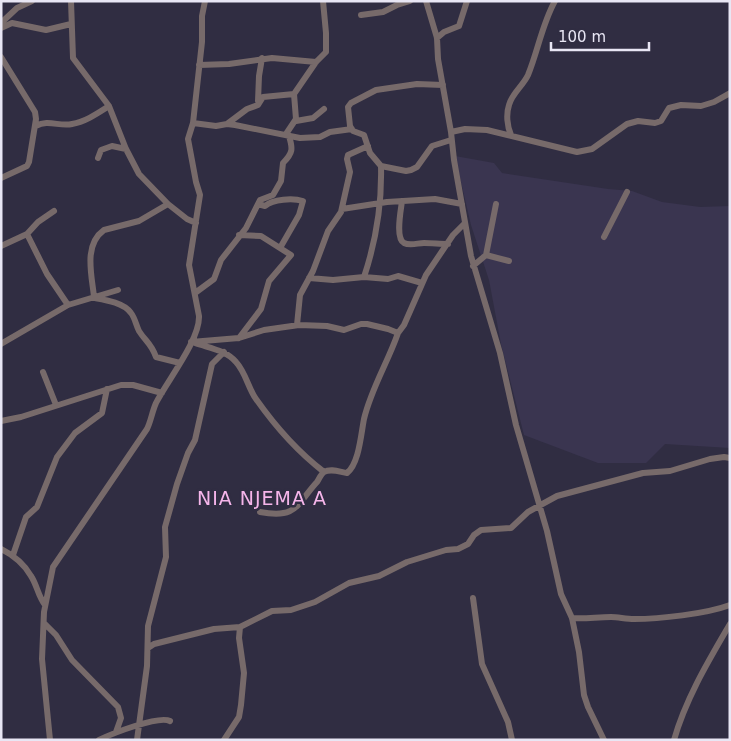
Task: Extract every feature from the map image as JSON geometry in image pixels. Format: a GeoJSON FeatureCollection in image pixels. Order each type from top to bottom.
{"type":"FeatureCollection","features":[{"type":"Feature","properties":{"kind":"street"},"geometry":{"type":"LineString","coordinates":[[1,23],[16,8],[32,1]]}},
{"type":"Feature","properties":{"kind":"street"},"geometry":{"type":"LineString","coordinates":[[70,1],[73,58],[109,106],[126,149],[139,174],[168,204],[187,219],[196,223]]}},
{"type":"Feature","properties":{"kind":"street"},"geometry":{"type":"LineString","coordinates":[[50,740],[42,665],[45,605],[54,564],[147,429],[155,405],[180,363],[200,320],[189,263],[200,195],[188,146],[205,1]]}},
{"type":"Feature","properties":{"kind":"street"},"geometry":{"type":"LineString","coordinates":[[287,135],[296,121],[294,94],[316,62],[326,52],[323,1]]}},
{"type":"Feature","properties":{"kind":"street"},"geometry":{"type":"LineString","coordinates":[[362,15],[384,12],[410,1]]}},
{"type":"Feature","properties":{"kind":"street"},"geometry":{"type":"LineString","coordinates":[[426,1],[437,38],[438,59],[473,266],[500,353],[516,425],[540,505],[560,594],[572,618],[579,652],[584,695],[604,740]]}},
{"type":"Feature","properties":{"kind":"street"},"geometry":{"type":"LineString","coordinates":[[437,38],[444,32],[459,26],[468,1]]}},
{"type":"Feature","properties":{"kind":"street"},"geometry":{"type":"LineString","coordinates":[[511,135],[507,118],[509,102],[528,76],[546,19],[555,1]]}},
{"type":"Feature","properties":{"kind":"street"},"geometry":{"type":"LineString","coordinates":[[1,28],[12,23],[46,30],[71,24]]}},
{"type":"Feature","properties":{"kind":"street"},"geometry":{"type":"LineString","coordinates":[[1,57],[35,112],[36,126],[27,166],[1,178]]}},
{"type":"Feature","properties":{"kind":"street"},"geometry":{"type":"LineString","coordinates":[[199,65],[229,64],[262,58],[316,62]]}},
{"type":"Feature","properties":{"kind":"street"},"geometry":{"type":"LineString","coordinates":[[258,105],[262,58]]}},
{"type":"Feature","properties":{"kind":"street"},"geometry":{"type":"LineString","coordinates":[[352,129],[348,106],[376,90],[417,84],[443,86]]}},
{"type":"Feature","properties":{"kind":"street"},"geometry":{"type":"LineString","coordinates":[[451,132],[458,129],[480,129],[511,135],[570,152],[586,151],[601,144],[626,124],[638,121],[659,122],[669,108],[681,105],[701,106],[714,102],[730,93]]}},
{"type":"Feature","properties":{"kind":"street"},"geometry":{"type":"LineString","coordinates":[[227,124],[247,109],[258,105],[263,97],[294,94]]}},
{"type":"Feature","properties":{"kind":"street"},"geometry":{"type":"LineString","coordinates":[[36,126],[45,122],[70,125],[82,121],[109,106]]}},
{"type":"Feature","properties":{"kind":"street"},"geometry":{"type":"LineString","coordinates":[[296,121],[313,118],[324,110]]}},
{"type":"Feature","properties":{"kind":"street"},"geometry":{"type":"LineString","coordinates":[[192,123],[216,126],[227,124],[300,138],[320,137],[330,132],[352,129],[364,135],[370,153],[381,166],[398,170],[411,170],[417,167],[432,146],[451,140]]}},
{"type":"Feature","properties":{"kind":"street"},"geometry":{"type":"LineString","coordinates":[[194,293],[212,281],[221,260],[246,228],[261,199],[272,196],[280,183],[282,165],[291,152],[291,143],[287,135]]}},
{"type":"Feature","properties":{"kind":"street"},"geometry":{"type":"LineString","coordinates":[[98,158],[101,150],[108,146],[126,149]]}},
{"type":"Feature","properties":{"kind":"street"},"geometry":{"type":"LineString","coordinates":[[297,325],[300,295],[328,231],[339,218],[350,172],[348,156],[355,150],[368,146]]}},
{"type":"Feature","properties":{"kind":"street"},"geometry":{"type":"LineString","coordinates":[[364,277],[376,233],[380,203],[381,166]]}},
{"type":"Feature","properties":{"kind":"street"},"geometry":{"type":"LineString","coordinates":[[604,238],[627,192]]}},
{"type":"Feature","properties":{"kind":"street"},"geometry":{"type":"LineString","coordinates":[[258,204],[265,206],[268,203],[293,199],[303,201],[300,215],[280,248]]}},
{"type":"Feature","properties":{"kind":"street"},"geometry":{"type":"LineString","coordinates":[[342,208],[435,199],[462,204]]}},
{"type":"Feature","properties":{"kind":"street"},"geometry":{"type":"LineString","coordinates":[[402,201],[399,233],[404,243],[448,244]]}},
{"type":"Feature","properties":{"kind":"street"},"geometry":{"type":"LineString","coordinates":[[94,297],[90,253],[99,233],[140,221],[168,204]]}},
{"type":"Feature","properties":{"kind":"street"},"geometry":{"type":"LineString","coordinates":[[473,266],[486,255],[496,204]]}},
{"type":"Feature","properties":{"kind":"street"},"geometry":{"type":"LineString","coordinates":[[1,246],[27,234],[38,222],[54,211]]}},
{"type":"Feature","properties":{"kind":"street"},"geometry":{"type":"LineString","coordinates":[[260,512],[285,514],[297,507],[324,472],[338,470],[347,473],[352,469],[372,395],[398,333],[404,325],[422,283],[448,244],[465,223]]}},
{"type":"Feature","properties":{"kind":"street"},"geometry":{"type":"LineString","coordinates":[[27,234],[47,274],[68,306]]}},
{"type":"Feature","properties":{"kind":"street"},"geometry":{"type":"LineString","coordinates":[[239,235],[261,236],[291,255],[269,281],[261,309],[239,338]]}},
{"type":"Feature","properties":{"kind":"street"},"geometry":{"type":"LineString","coordinates":[[486,255],[509,261]]}},
{"type":"Feature","properties":{"kind":"street"},"geometry":{"type":"LineString","coordinates":[[309,278],[333,280],[364,277],[388,279],[398,276],[422,283]]}},
{"type":"Feature","properties":{"kind":"street"},"geometry":{"type":"LineString","coordinates":[[1,344],[68,306],[118,290]]}},
{"type":"Feature","properties":{"kind":"street"},"geometry":{"type":"LineString","coordinates":[[94,297],[127,309],[134,318],[140,332],[151,344],[157,358],[180,363]]}},
{"type":"Feature","properties":{"kind":"street"},"geometry":{"type":"LineString","coordinates":[[191,342],[239,338],[264,330],[297,325],[327,326],[344,330],[360,324],[367,324],[398,333]]}},
{"type":"Feature","properties":{"kind":"street"},"geometry":{"type":"LineString","coordinates":[[191,342],[224,352],[237,362],[255,398],[273,422],[324,472]]}},
{"type":"Feature","properties":{"kind":"street"},"geometry":{"type":"LineString","coordinates":[[137,740],[148,648],[148,626],[166,557],[165,527],[177,484],[188,453],[195,440],[212,364],[224,352]]}},
{"type":"Feature","properties":{"kind":"street"},"geometry":{"type":"LineString","coordinates":[[43,372],[56,405]]}},
{"type":"Feature","properties":{"kind":"street"},"geometry":{"type":"LineString","coordinates":[[1,421],[21,417],[121,385],[131,384],[162,393]]}},
{"type":"Feature","properties":{"kind":"street"},"geometry":{"type":"LineString","coordinates":[[12,555],[26,517],[37,507],[57,458],[75,433],[102,413],[107,389]]}},
{"type":"Feature","properties":{"kind":"street"},"geometry":{"type":"LineString","coordinates":[[148,648],[159,643],[214,629],[240,627],[272,611],[291,610],[315,602],[349,583],[379,576],[407,562],[446,550],[458,550],[468,544],[474,535],[481,530],[511,528],[528,512],[557,496],[643,472],[670,471],[710,459],[730,458]]}},
{"type":"Feature","properties":{"kind":"street"},"geometry":{"type":"LineString","coordinates":[[1,549],[12,555],[31,575],[38,594],[45,605]]}},
{"type":"Feature","properties":{"kind":"street"},"geometry":{"type":"LineString","coordinates":[[472,598],[482,664],[508,722],[512,740]]}},
{"type":"Feature","properties":{"kind":"street"},"geometry":{"type":"LineString","coordinates":[[572,618],[608,617],[634,619],[663,617],[711,610],[730,604]]}},
{"type":"Feature","properties":{"kind":"street"},"geometry":{"type":"LineString","coordinates":[[44,623],[56,635],[72,660],[118,707],[121,718],[116,732]]}},
{"type":"Feature","properties":{"kind":"street"},"geometry":{"type":"LineString","coordinates":[[674,740],[696,685],[730,624]]}},
{"type":"Feature","properties":{"kind":"street"},"geometry":{"type":"LineString","coordinates":[[224,740],[240,713],[244,673],[238,638],[240,627]]}},
{"type":"Feature","properties":{"kind":"street"},"geometry":{"type":"LineString","coordinates":[[99,740],[116,732],[162,718],[170,721]]}},
{"type":"Feature","properties":{"kind":"shaded area"},"geometry":{"type":"Polygon","coordinates":[[[455,156],[494,163],[502,173],[632,191],[662,202],[700,207],[730,206],[730,448],[665,444],[646,463],[598,463],[524,435],[501,344],[489,280],[471,225],[455,156]]]}},
{"type":"Feature","properties":{"kind":"district","name":"NIA NJEMA A"},"geometry":{"type":"Point","coordinates":[262,498]}}]}
